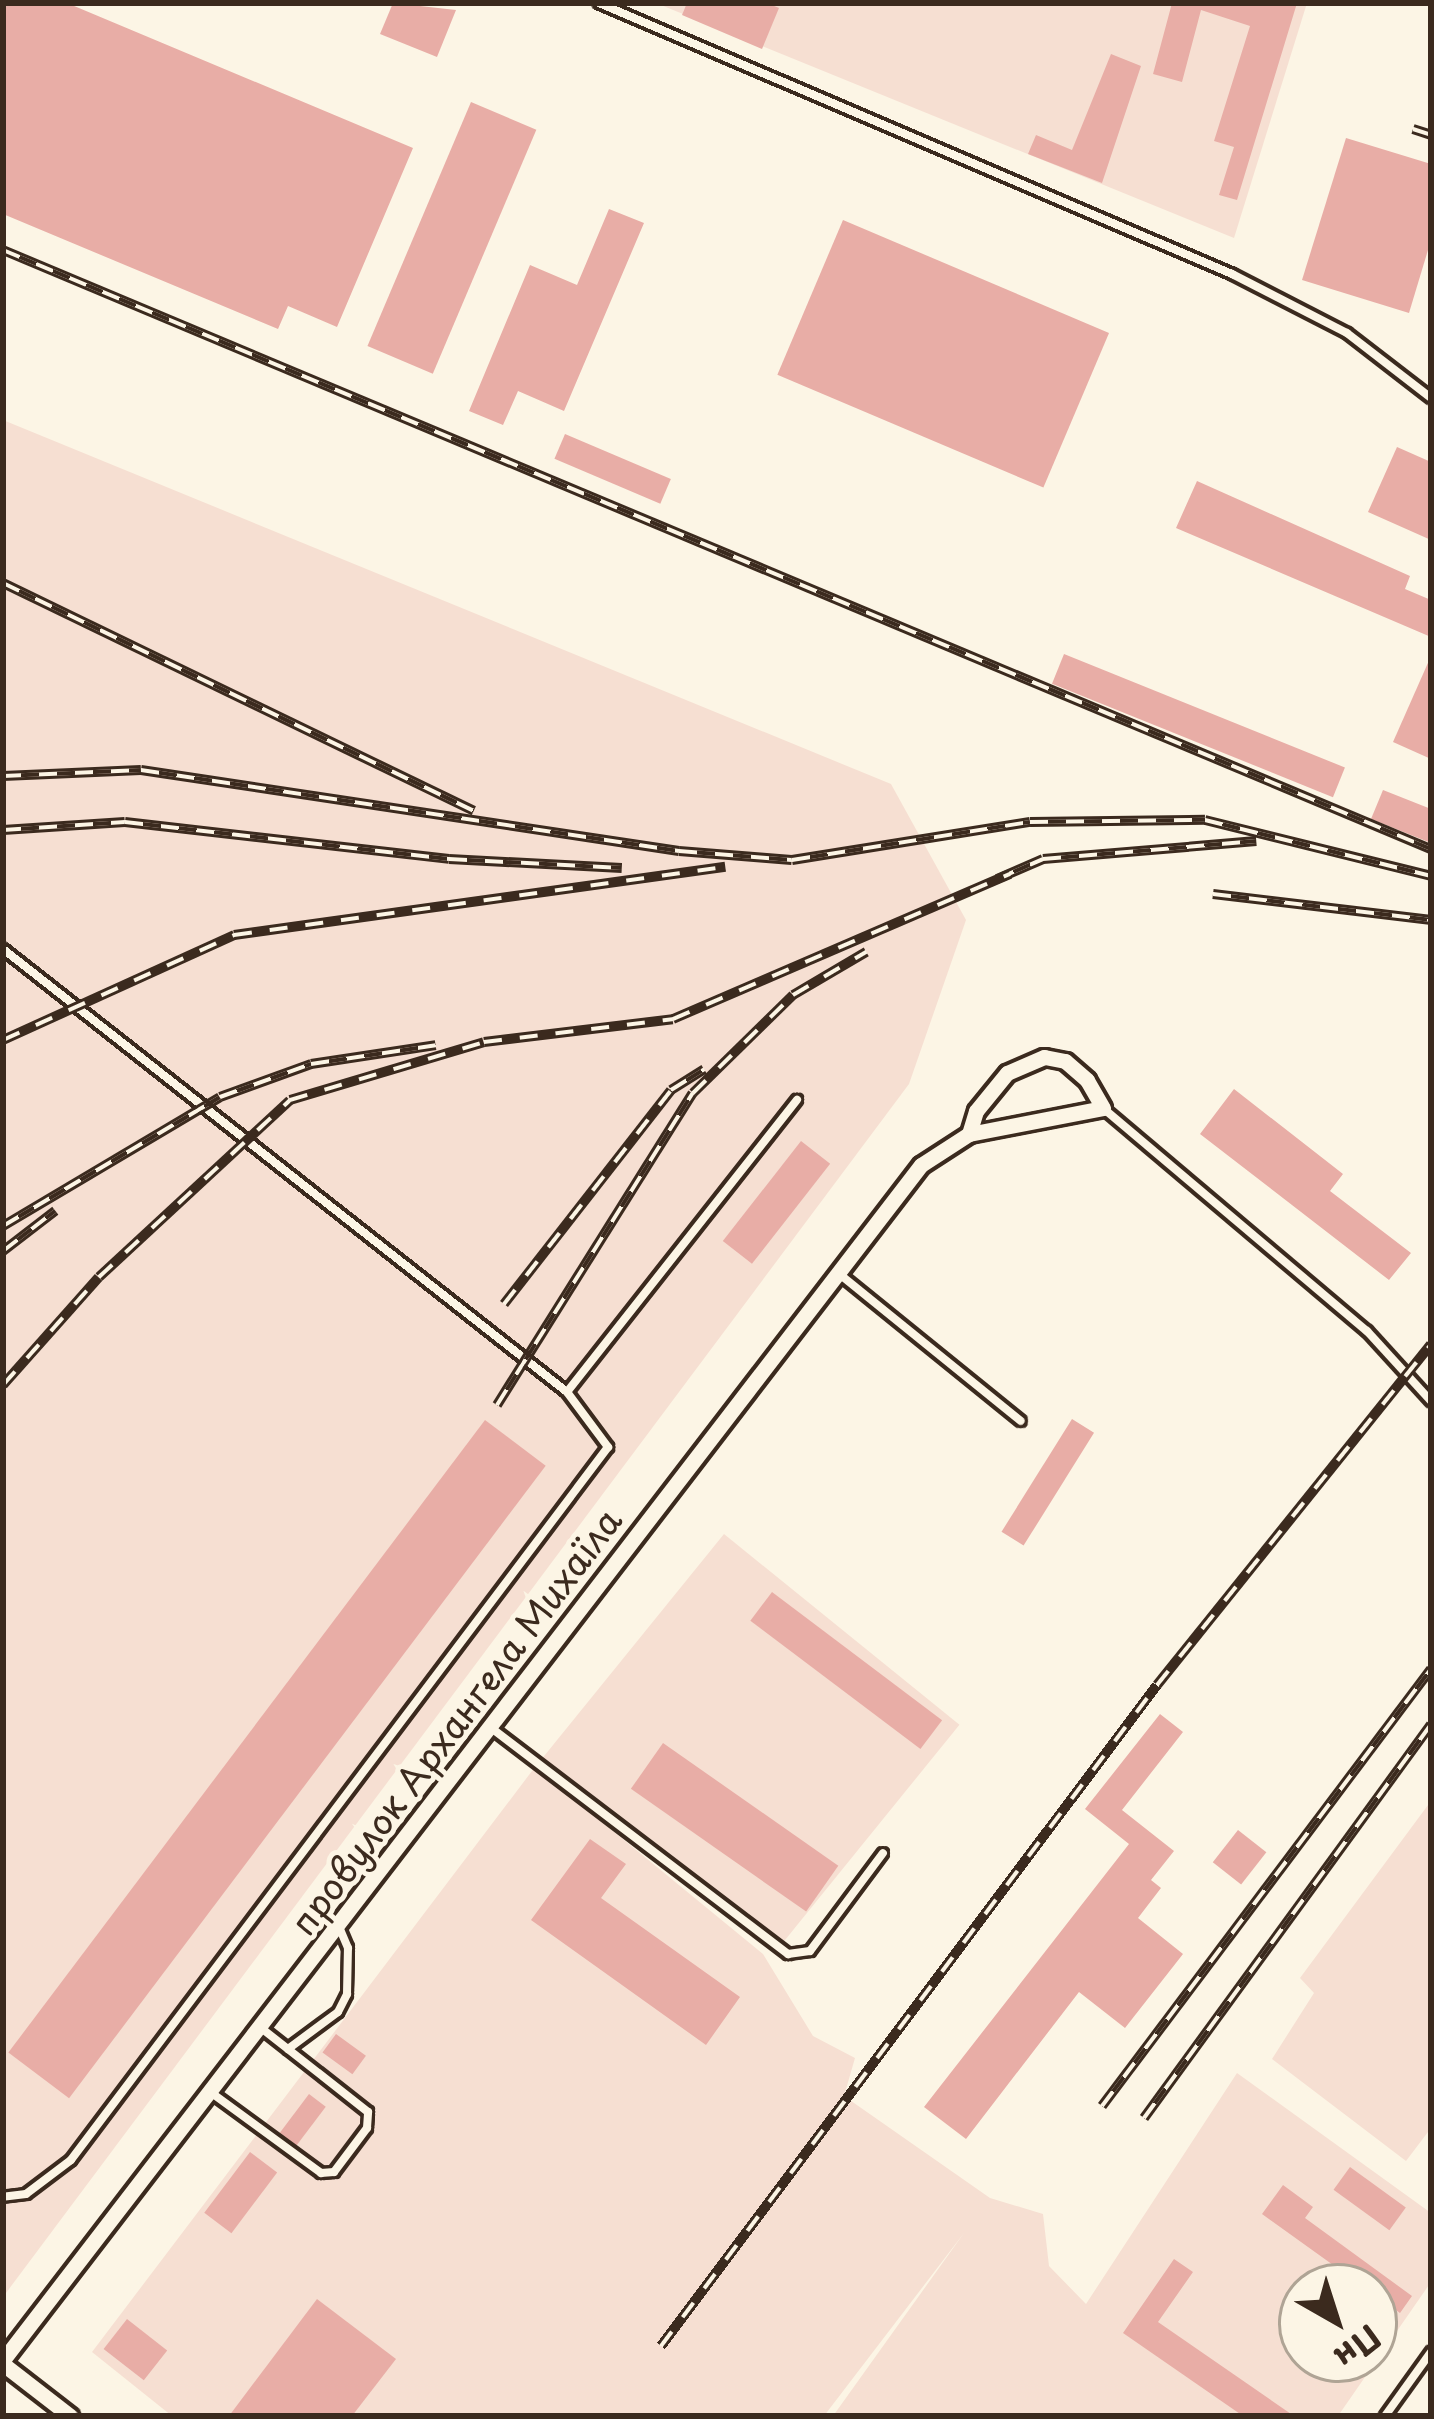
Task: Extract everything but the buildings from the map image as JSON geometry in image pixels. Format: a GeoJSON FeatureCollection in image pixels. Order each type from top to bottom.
{"type":"FeatureCollection","features":[{"type":"Feature","properties":{"kind":"street","name":"провулок Архангела Михаїла"},"geometry":{"type":"LineString","coordinates":[[70,2416],[3,2362],[921,1165],[969,1134],[1103,1108],[1065,1060],[1044,1057],[1007,1072],[976,1111],[969,1134]]}},
{"type":"Feature","properties":{"kind":"lane"},"geometry":{"type":"LineString","coordinates":[[599,3],[1232,274],[1347,333],[1431,398]]}},
{"type":"Feature","properties":{"kind":"lane"},"geometry":{"type":"LineString","coordinates":[[3,949],[567,1392],[603,1433],[603,1461],[70,2160],[26,2194],[3,2197]]}},
{"type":"Feature","properties":{"kind":"lane"},"geometry":{"type":"LineString","coordinates":[[567,1392],[797,1100]]}},
{"type":"Feature","properties":{"kind":"lane"},"geometry":{"type":"LineString","coordinates":[[1103,1108],[1367,1330],[1431,1401]]}},
{"type":"Feature","properties":{"kind":"lane"},"geometry":{"type":"LineString","coordinates":[[837,1272],[1021,1421]]}},
{"type":"Feature","properties":{"kind":"lane"},"geometry":{"type":"LineString","coordinates":[[489,1726],[788,1954],[810,1951],[883,1853]]}},
{"type":"Feature","properties":{"kind":"lane"},"geometry":{"type":"LineString","coordinates":[[288,2049],[338,2012],[347,1994],[348,1948],[338,1924]]}},
{"type":"Feature","properties":{"kind":"lane"},"geometry":{"type":"LineString","coordinates":[[209,2091],[321,2173],[334,2172],[367,2128],[368,2112],[259,2026]]}},
{"type":"Feature","properties":{"kind":"lane"},"geometry":{"type":"LineString","coordinates":[[1385,2416],[1431,2352]]}},
{"type":"Feature","properties":{"kind":"shaded area"},"geometry":{"type":"Polygon","coordinates":[[[656,3],[1307,3],[1234,238],[656,3]]]}},
{"type":"Feature","properties":{"kind":"shaded area"},"geometry":{"type":"Polygon","coordinates":[[[3,420],[891,784],[966,920],[909,1084],[3,2297],[3,420]]]}},
{"type":"Feature","properties":{"kind":"shaded area"},"geometry":{"type":"Polygon","coordinates":[[[724,1534],[959,1725],[777,1950],[541,1759],[724,1534]]]}},
{"type":"Feature","properties":{"kind":"shaded area"},"geometry":{"type":"Polygon","coordinates":[[[535,1767],[763,1954],[813,2036],[855,2058],[844,2096],[990,2198],[1043,2214],[1049,2266],[1086,2304],[1237,2073],[1431,2213],[1431,2282],[1398,2330],[1398,2263],[1278,2263],[1278,2383],[1361,2383],[1338,2416],[833,2416],[964,2233],[824,2416],[172,2416],[92,2352],[535,1767]]]}},
{"type":"Feature","properties":{"kind":"shaded area"},"geometry":{"type":"Polygon","coordinates":[[[1431,1801],[1431,2128],[1406,2161],[1272,2059],[1314,1993],[1300,1978],[1431,1801]]]}},
{"type":"Feature","properties":{"kind":"railway"},"geometry":{"type":"LineString","coordinates":[[1413,129],[1431,135]]}},
{"type":"Feature","properties":{"kind":"railway"},"geometry":{"type":"LineString","coordinates":[[3,250],[1431,849]]}},
{"type":"Feature","properties":{"kind":"railway"},"geometry":{"type":"LineString","coordinates":[[3,583],[474,811]]}},
{"type":"Feature","properties":{"kind":"railway"},"geometry":{"type":"LineString","coordinates":[[3,776],[141,770],[679,851],[792,860],[1030,822],[1205,820],[1431,876]]}},
{"type":"Feature","properties":{"kind":"railway"},"geometry":{"type":"LineString","coordinates":[[3,830],[125,822],[449,859],[622,868]]}},
{"type":"Feature","properties":{"kind":"railway"},"geometry":{"type":"LineString","coordinates":[[997,879],[1043,859],[1256,841]]}},
{"type":"Feature","properties":{"kind":"railway"},"geometry":{"type":"LineString","coordinates":[[3,1040],[234,935],[725,867]]}},
{"type":"Feature","properties":{"kind":"railway"},"geometry":{"type":"LineString","coordinates":[[3,1385],[99,1277],[290,1100],[484,1042],[673,1019],[1010,874]]}},
{"type":"Feature","properties":{"kind":"railway"},"geometry":{"type":"LineString","coordinates":[[1213,894],[1431,920]]}},
{"type":"Feature","properties":{"kind":"railway"},"geometry":{"type":"LineString","coordinates":[[497,1405],[693,1093],[793,995],[866,952]]}},
{"type":"Feature","properties":{"kind":"railway"},"geometry":{"type":"LineString","coordinates":[[3,1226],[220,1097],[311,1064],[436,1045]]}},
{"type":"Feature","properties":{"kind":"railway"},"geometry":{"type":"LineString","coordinates":[[504,1304],[671,1090],[704,1069]]}},
{"type":"Feature","properties":{"kind":"railway"},"geometry":{"type":"LineString","coordinates":[[3,1251],[55,1211]]}},
{"type":"Feature","properties":{"kind":"railway"},"geometry":{"type":"LineString","coordinates":[[661,2346],[1157,1685],[1431,1344]]}},
{"type":"Feature","properties":{"kind":"railway"},"geometry":{"type":"LineString","coordinates":[[1102,2106],[1431,1669]]}},
{"type":"Feature","properties":{"kind":"railway"},"geometry":{"type":"LineString","coordinates":[[1144,2118],[1431,1725]]}}]}
